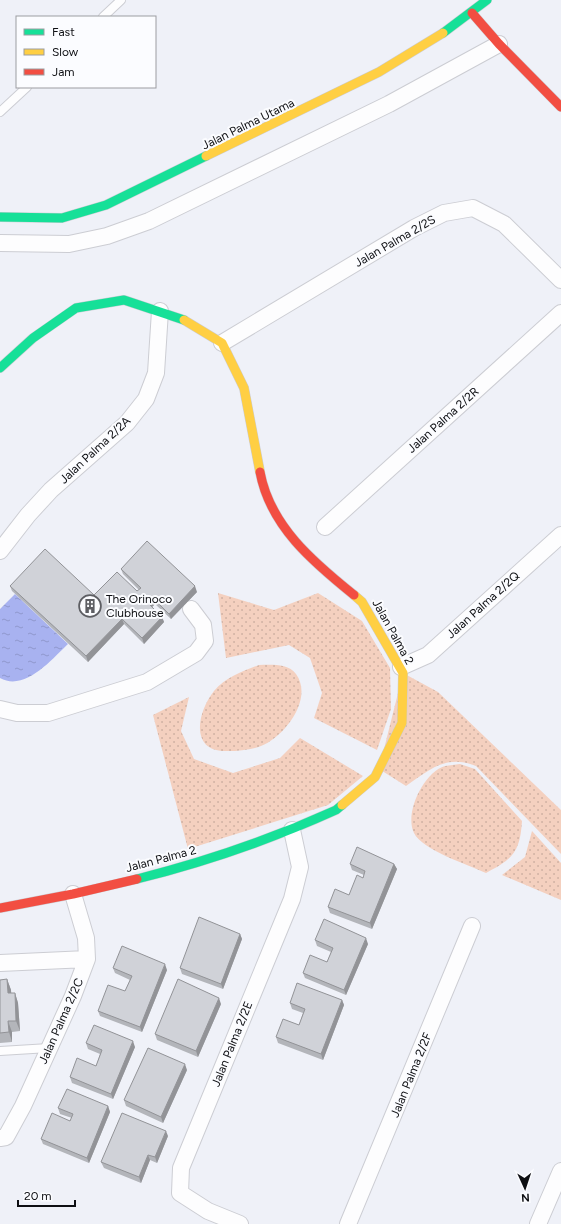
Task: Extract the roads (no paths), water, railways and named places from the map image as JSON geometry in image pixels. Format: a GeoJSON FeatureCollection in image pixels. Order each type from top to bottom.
{"type":"FeatureCollection","features":[{"type":"Feature","properties":{"kind":"street","name":"Jalan Palma Utama"},"geometry":{"type":"LineString","coordinates":[[0,217],[62,218],[106,206],[379,72],[436,38],[472,13],[487,0]]}},
{"type":"Feature","properties":{"kind":"street"},"geometry":{"type":"LineString","coordinates":[[472,13],[499,44],[561,108]]}},
{"type":"Feature","properties":{"kind":"street"},"geometry":{"type":"LineString","coordinates":[[0,243],[69,244],[107,236],[149,221],[389,104],[499,44]]}},
{"type":"Feature","properties":{"kind":"street","name":"Jalan Palma 2/2S"},"geometry":{"type":"LineString","coordinates":[[222,344],[414,228],[444,212],[473,208],[504,224],[561,280]]}},
{"type":"Feature","properties":{"kind":"street"},"geometry":{"type":"LineString","coordinates":[[0,368],[33,338],[76,308],[124,300],[182,319],[222,344]]}},
{"type":"Feature","properties":{"kind":"street","name":"Jalan Palma 2/2A"},"geometry":{"type":"LineString","coordinates":[[0,551],[28,515],[51,490],[126,423],[146,399],[156,373],[160,311]]}},
{"type":"Feature","properties":{"kind":"street","name":"Jalan Palma 2/2R"},"geometry":{"type":"LineString","coordinates":[[325,527],[561,313]]}},
{"type":"Feature","properties":{"kind":"street","name":"Jalan Palma 2"},"geometry":{"type":"LineString","coordinates":[[0,908],[72,894],[161,873],[223,854],[292,830],[336,810],[375,777],[402,723],[403,673],[401,667],[362,602],[319,567],[289,536],[263,489],[244,388],[222,344]]}},
{"type":"Feature","properties":{"kind":"street","name":"Jalan Palma 2/2Q"},"geometry":{"type":"LineString","coordinates":[[401,667],[428,655],[561,535]]}},
{"type":"Feature","properties":{"kind":"street"},"geometry":{"type":"LineString","coordinates":[[0,709],[17,713],[48,712],[147,682],[196,653],[205,641],[203,626],[191,609]]}},
{"type":"Feature","properties":{"kind":"street","name":"Jalan Palma 2/2E"},"geometry":{"type":"LineString","coordinates":[[240,1224],[208,1211],[180,1193],[181,1168],[292,899],[300,867],[292,830]]}},
{"type":"Feature","properties":{"kind":"street","name":"Jalan Palma 2/2C"},"geometry":{"type":"LineString","coordinates":[[0,1138],[6,1137],[24,1106],[73,996],[87,959],[86,938],[72,894]]}},
{"type":"Feature","properties":{"kind":"street","name":"Jalan Palma 2/2F"},"geometry":{"type":"LineString","coordinates":[[348,1224],[472,926]]}},
{"type":"Feature","properties":{"kind":"street"},"geometry":{"type":"LineString","coordinates":[[0,963],[87,959]]}},
{"type":"Feature","properties":{"kind":"street"},"geometry":{"type":"LineString","coordinates":[[538,1224],[561,1171]]}},
{"type":"Feature","properties":{"kind":"lane"},"geometry":{"type":"LineString","coordinates":[[104,16],[121,0]]}},
{"type":"Feature","properties":{"kind":"lane"},"geometry":{"type":"LineString","coordinates":[[0,112],[26,88]]}},
{"type":"Feature","properties":{"kind":"lane"},"geometry":{"type":"LineString","coordinates":[[0,1051],[49,1048]]}},
{"type":"Feature","properties":{"kind":"water"},"geometry":{"type":"Polygon","coordinates":[[[15,594],[68,644],[37,672],[19,681],[9,681],[0,678],[0,609],[15,594]]]}},
{"type":"Feature","properties":{"kind":"place","name":"The Orinoco Clubhouse"},"geometry":{"type":"Point","coordinates":[90,606]}}]}
